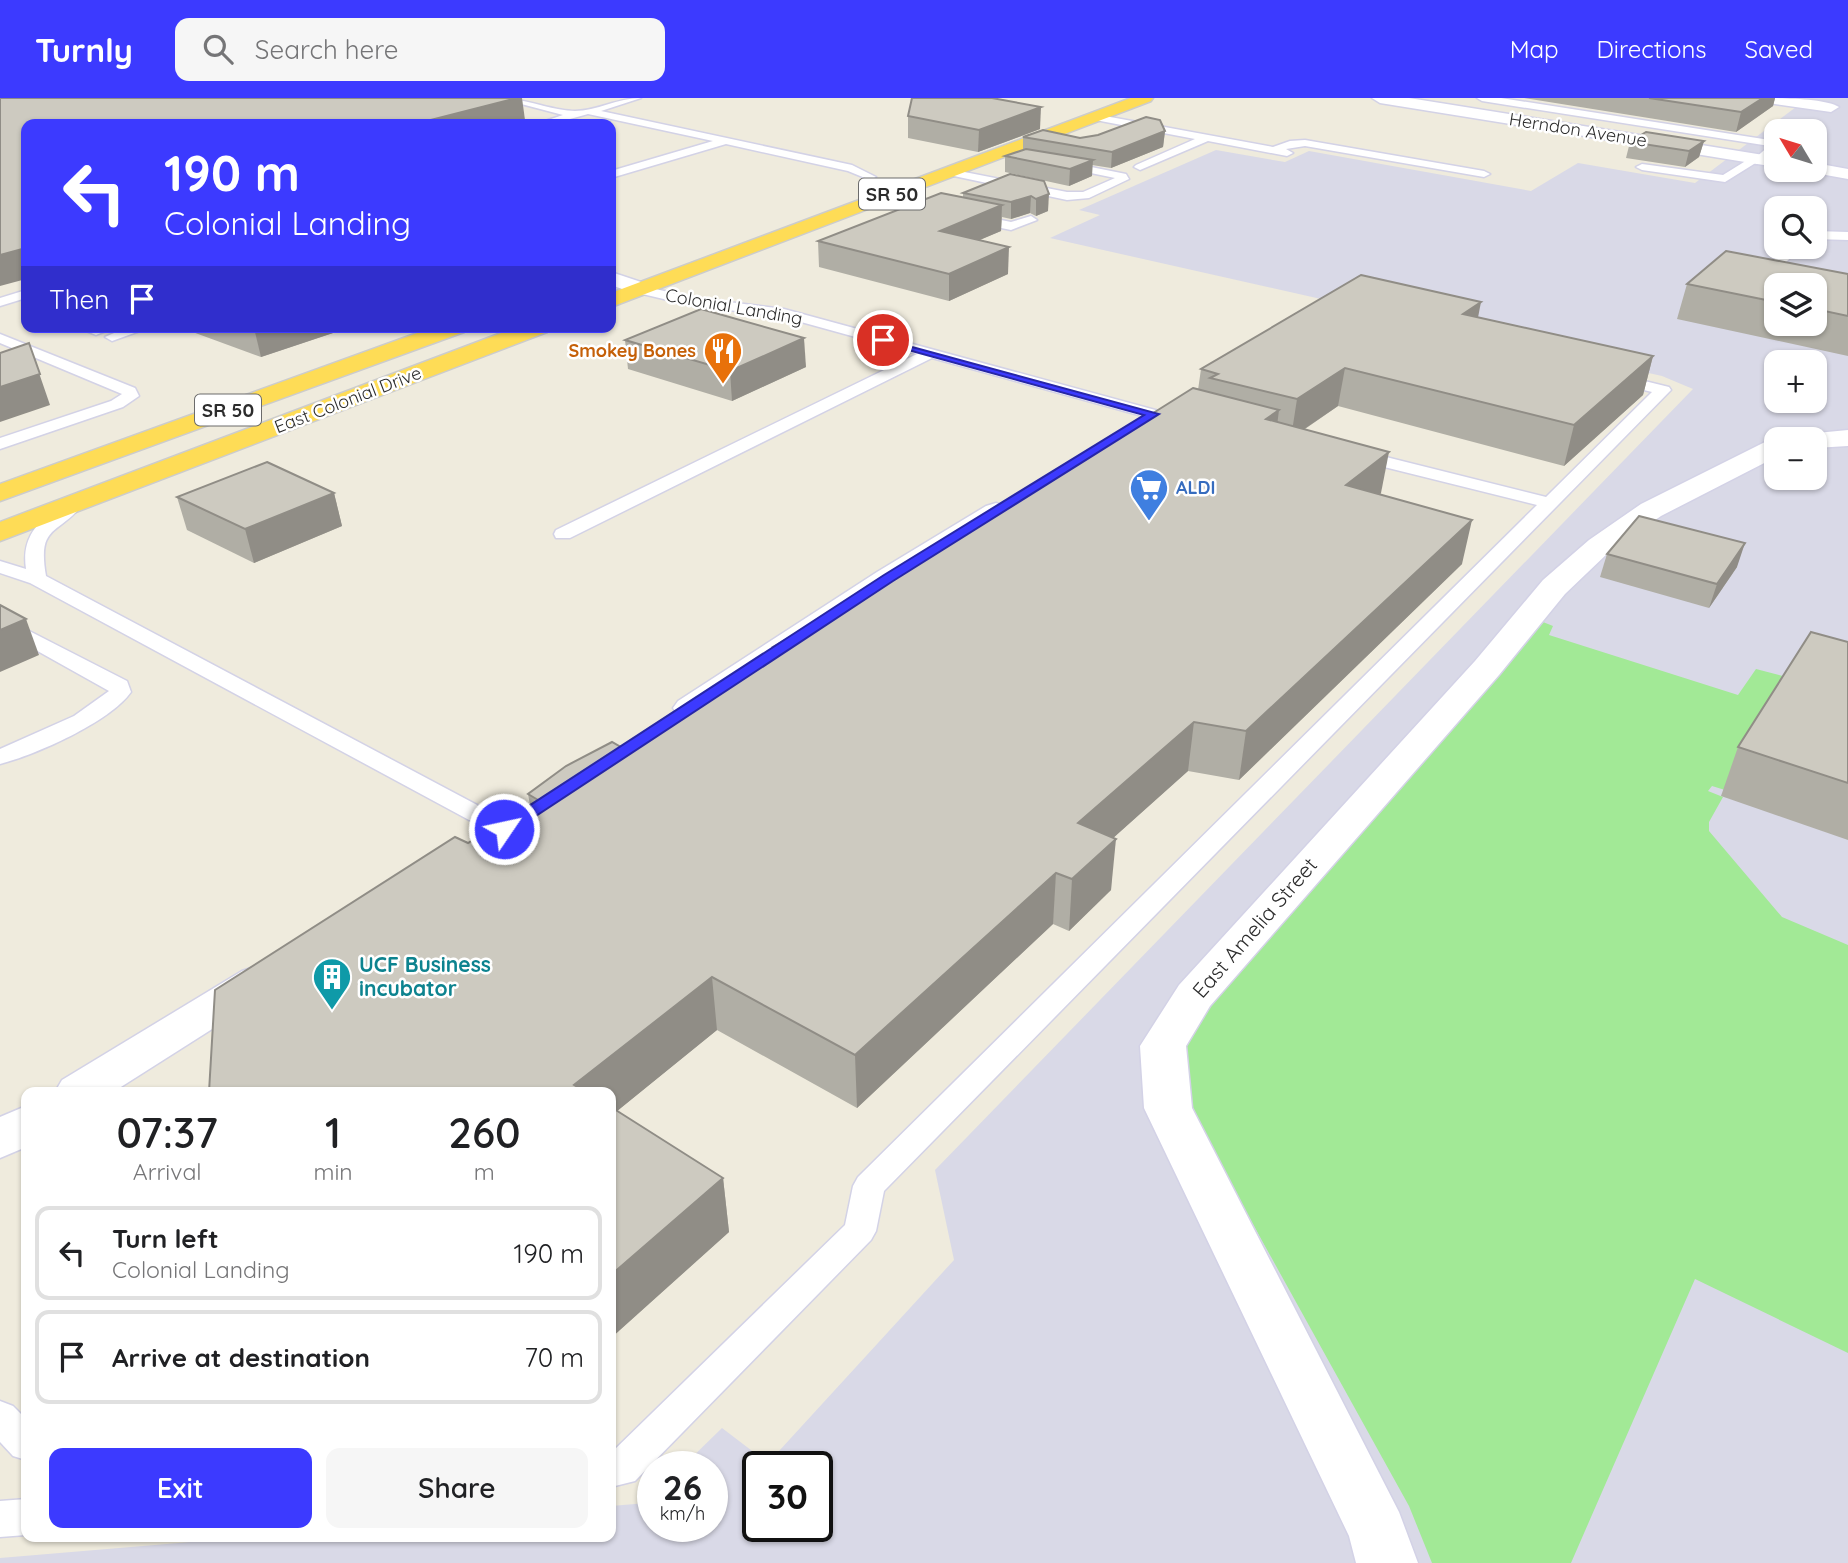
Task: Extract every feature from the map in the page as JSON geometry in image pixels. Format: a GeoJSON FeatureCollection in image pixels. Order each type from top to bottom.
{"type":"FeatureCollection","features":[{"type":"Feature","properties":{"kind":"highway","name":"SR 50"},"geometry":{"type":"LineString","coordinates":[[616,298],[949,172],[1044,141],[1094,117],[1145,98]]}},
{"type":"Feature","properties":{"kind":"highway","name":"SR 50"},"geometry":{"type":"LineString","coordinates":[[844,186],[876,175]]}},
{"type":"Feature","properties":{"kind":"highway","name":"East Colonial Drive"},"geometry":{"type":"LineString","coordinates":[[0,493],[439,333]]}},
{"type":"Feature","properties":{"kind":"highway","name":"East Colonial Drive"},"geometry":{"type":"LineString","coordinates":[[0,532],[523,333]]}},
{"type":"Feature","properties":{"kind":"highway"},"geometry":{"type":"LineString","coordinates":[[0,513],[175,443],[185,437],[198,420]]}},
{"type":"Feature","properties":{"kind":"street","name":"Herndon Avenue"},"geometry":{"type":"LineString","coordinates":[[1380,98],[1414,100],[1764,154]]}},
{"type":"Feature","properties":{"kind":"street"},"geometry":{"type":"LineString","coordinates":[[1768,98],[1836,103]]}},
{"type":"Feature","properties":{"kind":"street"},"geometry":{"type":"LineString","coordinates":[[1815,119],[1836,103]]}},
{"type":"Feature","properties":{"kind":"street"},"geometry":{"type":"LineString","coordinates":[[1827,170],[1848,174]]}},
{"type":"Feature","properties":{"kind":"street"},"geometry":{"type":"LineString","coordinates":[[616,272],[639,289]]}},
{"type":"Feature","properties":{"kind":"street"},"geometry":{"type":"LineString","coordinates":[[1118,437],[1161,414]]}},
{"type":"Feature","properties":{"kind":"street"},"geometry":{"type":"LineString","coordinates":[[1827,439],[1848,438]]}},
{"type":"Feature","properties":{"kind":"street","name":"East Amelia Street"},"geometry":{"type":"LineString","coordinates":[[1387,1563],[1378,1532],[1168,1108],[1163,1046],[1194,996],[1487,668],[1542,598],[1599,546],[1651,510],[1764,453]]}},
{"type":"Feature","properties":{"kind":"street"},"geometry":{"type":"LineString","coordinates":[[666,723],[888,578],[1024,495]]}},
{"type":"Feature","properties":{"kind":"street"},"geometry":{"type":"LineString","coordinates":[[86,1087],[285,964]]}},
{"type":"Feature","properties":{"kind":"lane"},"geometry":{"type":"LineString","coordinates":[[503,98],[605,119]]}},
{"type":"Feature","properties":{"kind":"lane"},"geometry":{"type":"LineString","coordinates":[[560,119],[636,98]]}},
{"type":"Feature","properties":{"kind":"lane"},"geometry":{"type":"LineString","coordinates":[[1482,98],[1764,154]]}},
{"type":"Feature","properties":{"kind":"lane"},"geometry":{"type":"LineString","coordinates":[[578,114],[592,119]]}},
{"type":"Feature","properties":{"kind":"lane"},"geometry":{"type":"LineString","coordinates":[[1094,117],[1281,152],[1290,144],[1305,143],[1484,174]]}},
{"type":"Feature","properties":{"kind":"lane"},"geometry":{"type":"LineString","coordinates":[[616,121],[726,141],[876,175]]}},
{"type":"Feature","properties":{"kind":"lane"},"geometry":{"type":"LineString","coordinates":[[1117,136],[1142,126]]}},
{"type":"Feature","properties":{"kind":"lane"},"geometry":{"type":"LineString","coordinates":[[616,127],[831,175],[876,175]]}},
{"type":"Feature","properties":{"kind":"lane"},"geometry":{"type":"LineString","coordinates":[[1140,167],[1207,138]]}},
{"type":"Feature","properties":{"kind":"lane"},"geometry":{"type":"LineString","coordinates":[[616,173],[726,141]]}},
{"type":"Feature","properties":{"kind":"lane"},"geometry":{"type":"LineString","coordinates":[[1642,167],[1725,179],[1764,158]]}},
{"type":"Feature","properties":{"kind":"lane"},"geometry":{"type":"LineString","coordinates":[[949,172],[1067,197],[1085,195],[1123,179],[1122,176],[1042,161]]}},
{"type":"Feature","properties":{"kind":"lane"},"geometry":{"type":"LineString","coordinates":[[879,199],[1011,226],[1031,220]]}},
{"type":"Feature","properties":{"kind":"lane"},"geometry":{"type":"LineString","coordinates":[[921,208],[944,199]]}},
{"type":"Feature","properties":{"kind":"lane"},"geometry":{"type":"LineString","coordinates":[[1827,235],[1848,236]]}},
{"type":"Feature","properties":{"kind":"lane"},"geometry":{"type":"LineString","coordinates":[[1766,273],[1782,259]]}},
{"type":"Feature","properties":{"kind":"lane","name":"Colonial Landing"},"geometry":{"type":"LineString","coordinates":[[639,289],[689,301],[785,313],[1161,414]]}},
{"type":"Feature","properties":{"kind":"lane"},"geometry":{"type":"LineString","coordinates":[[4,300],[21,295]]}},
{"type":"Feature","properties":{"kind":"lane"},"geometry":{"type":"LineString","coordinates":[[4,300],[21,305]]}},
{"type":"Feature","properties":{"kind":"lane"},"geometry":{"type":"LineString","coordinates":[[0,338],[129,391],[131,396],[124,402],[0,444]]}},
{"type":"Feature","properties":{"kind":"lane"},"geometry":{"type":"LineString","coordinates":[[563,534],[932,353]]}},
{"type":"Feature","properties":{"kind":"lane"},"geometry":{"type":"LineString","coordinates":[[11,362],[38,354]]}},
{"type":"Feature","properties":{"kind":"lane"},"geometry":{"type":"LineString","coordinates":[[616,1470],[622,1469],[860,1231],[869,1186],[1663,390],[1585,371]]}},
{"type":"Feature","properties":{"kind":"lane"},"geometry":{"type":"LineString","coordinates":[[1332,451],[1368,456],[1550,503]]}},
{"type":"Feature","properties":{"kind":"lane"},"geometry":{"type":"LineString","coordinates":[[37,579],[32,554],[35,540],[42,529],[75,504]]}},
{"type":"Feature","properties":{"kind":"lane"},"geometry":{"type":"LineString","coordinates":[[0,568],[37,579],[501,830]]}},
{"type":"Feature","properties":{"kind":"lane"},"geometry":{"type":"LineString","coordinates":[[0,622],[119,686],[120,692],[99,710],[0,757]]}},
{"type":"Feature","properties":{"kind":"lane"},"geometry":{"type":"LineString","coordinates":[[0,1417],[21,1439]]}},
{"type":"Feature","properties":{"kind":"lane"},"geometry":{"type":"LineString","coordinates":[[0,1519],[21,1517]]}},
{"type":"Feature","properties":{"kind":"shaded area"},"geometry":{"type":"Polygon","coordinates":[[[1808,98],[1848,98],[1848,1563],[0,1563],[0,1558],[190,1542],[616,1542],[616,1506],[637,1504],[637,1542],[728,1542],[728,1451],[698,1451],[722,1428],[752,1451],[742,1451],[742,1542],[833,1542],[833,1451],[779,1451],[954,1260],[935,1170],[1693,389],[1662,376],[1050,238],[1100,215],[1079,210],[1216,150],[1285,162],[1309,151],[1531,191],[1578,163],[1695,183],[1764,131],[1764,182],[1827,182],[1827,119],[1780,119],[1808,98]]]}},
{"type":"Feature","properties":{"kind":"green space"},"geometry":{"type":"Polygon","coordinates":[[[1538,620],[1553,626],[1549,635],[1738,695],[1756,669],[1794,679],[1725,790],[1712,786],[1708,791],[1723,797],[1709,822],[1709,831],[1782,917],[1848,945],[1848,1353],[1695,1279],[1571,1563],[1432,1563],[1409,1506],[1204,1136],[1187,1092],[1182,1034],[1538,620]]]}},
{"type":"Feature","properties":{"kind":"building"},"geometry":{"type":"Polygon","coordinates":[[[0,98],[517,98],[435,119],[21,119],[21,249],[0,255],[0,98]]]}},
{"type":"Feature","properties":{"kind":"building"},"geometry":{"type":"Polygon","coordinates":[[[912,98],[992,98],[1041,107],[979,130],[908,116],[912,98]]]}},
{"type":"Feature","properties":{"kind":"building"},"geometry":{"type":"Polygon","coordinates":[[[1649,98],[1763,98],[1741,112],[1649,98]]]}},
{"type":"Feature","properties":{"kind":"building"},"geometry":{"type":"Polygon","coordinates":[[[1146,117],[1160,120],[1165,131],[1112,152],[1023,137],[1043,130],[1080,138],[1098,135],[1146,117]]]}},
{"type":"Feature","properties":{"kind":"building"},"geometry":{"type":"Polygon","coordinates":[[[1646,132],[1704,141],[1689,151],[1630,142],[1646,132]]]}},
{"type":"Feature","properties":{"kind":"building"},"geometry":{"type":"Polygon","coordinates":[[[1026,149],[1093,160],[1070,169],[1005,156],[1026,149]]]}},
{"type":"Feature","properties":{"kind":"building"},"geometry":{"type":"Polygon","coordinates":[[[1010,174],[1044,181],[1049,194],[1036,199],[1031,196],[1011,202],[963,193],[1010,174]]]}},
{"type":"Feature","properties":{"kind":"building"},"geometry":{"type":"Polygon","coordinates":[[[941,193],[1002,205],[940,231],[1009,247],[949,274],[818,241],[941,193]]]}},
{"type":"Feature","properties":{"kind":"building"},"geometry":{"type":"Polygon","coordinates":[[[1726,251],[1848,274],[1848,316],[1827,312],[1827,273],[1764,273],[1764,300],[1687,284],[1726,251]]]}},
{"type":"Feature","properties":{"kind":"building"},"geometry":{"type":"Polygon","coordinates":[[[1361,275],[1481,302],[1463,314],[1653,356],[1574,425],[1345,368],[1297,399],[1210,378],[1218,374],[1201,369],[1361,275]]]}},
{"type":"Feature","properties":{"kind":"building"},"geometry":{"type":"Polygon","coordinates":[[[701,309],[804,338],[730,371],[625,340],[701,309]]]}},
{"type":"Feature","properties":{"kind":"building"},"geometry":{"type":"Polygon","coordinates":[[[29,343],[40,374],[0,387],[0,353],[29,343]]]}},
{"type":"Feature","properties":{"kind":"building"},"geometry":{"type":"Polygon","coordinates":[[[1193,388],[1279,410],[1266,419],[1389,452],[1346,485],[1472,520],[1246,731],[1194,722],[1078,823],[1116,839],[1072,879],[1056,873],[855,1055],[712,977],[574,1085],[577,1087],[209,1087],[215,990],[455,837],[468,843],[538,800],[528,794],[566,766],[612,742],[621,747],[762,662],[759,660],[777,649],[773,647],[911,566],[970,528],[966,526],[1033,485],[1037,486],[1193,388]]]}},
{"type":"Feature","properties":{"kind":"building"},"geometry":{"type":"Polygon","coordinates":[[[267,462],[334,493],[245,529],[177,497],[267,462]]]}},
{"type":"Feature","properties":{"kind":"building"},"geometry":{"type":"Polygon","coordinates":[[[1639,516],[1745,543],[1717,584],[1607,554],[1639,516]]]}},
{"type":"Feature","properties":{"kind":"building"},"geometry":{"type":"Polygon","coordinates":[[[0,605],[26,619],[0,630],[0,605]]]}},
{"type":"Feature","properties":{"kind":"building"},"geometry":{"type":"Polygon","coordinates":[[[1811,632],[1848,642],[1848,783],[1738,747],[1811,632]]]}},
{"type":"Feature","properties":{"kind":"building"},"geometry":{"type":"Polygon","coordinates":[[[616,1110],[723,1178],[616,1271],[616,1110]]]}},
{"type":"Feature","properties":{"kind":"place","name":"Smokey Bones"},"geometry":{"type":"Point","coordinates":[723,385]}},
{"type":"Feature","properties":{"kind":"place","name":"ALDI"},"geometry":{"type":"Point","coordinates":[1149,522]}},
{"type":"Feature","properties":{"kind":"place","name":"UCF Business incubator"},"geometry":{"type":"Point","coordinates":[332,1011]}},
{"type":"Feature","properties":{"kind":"route"},"geometry":{"type":"LineString","coordinates":[[504,829],[888,578],[1153,414],[883,340]]}}]}
